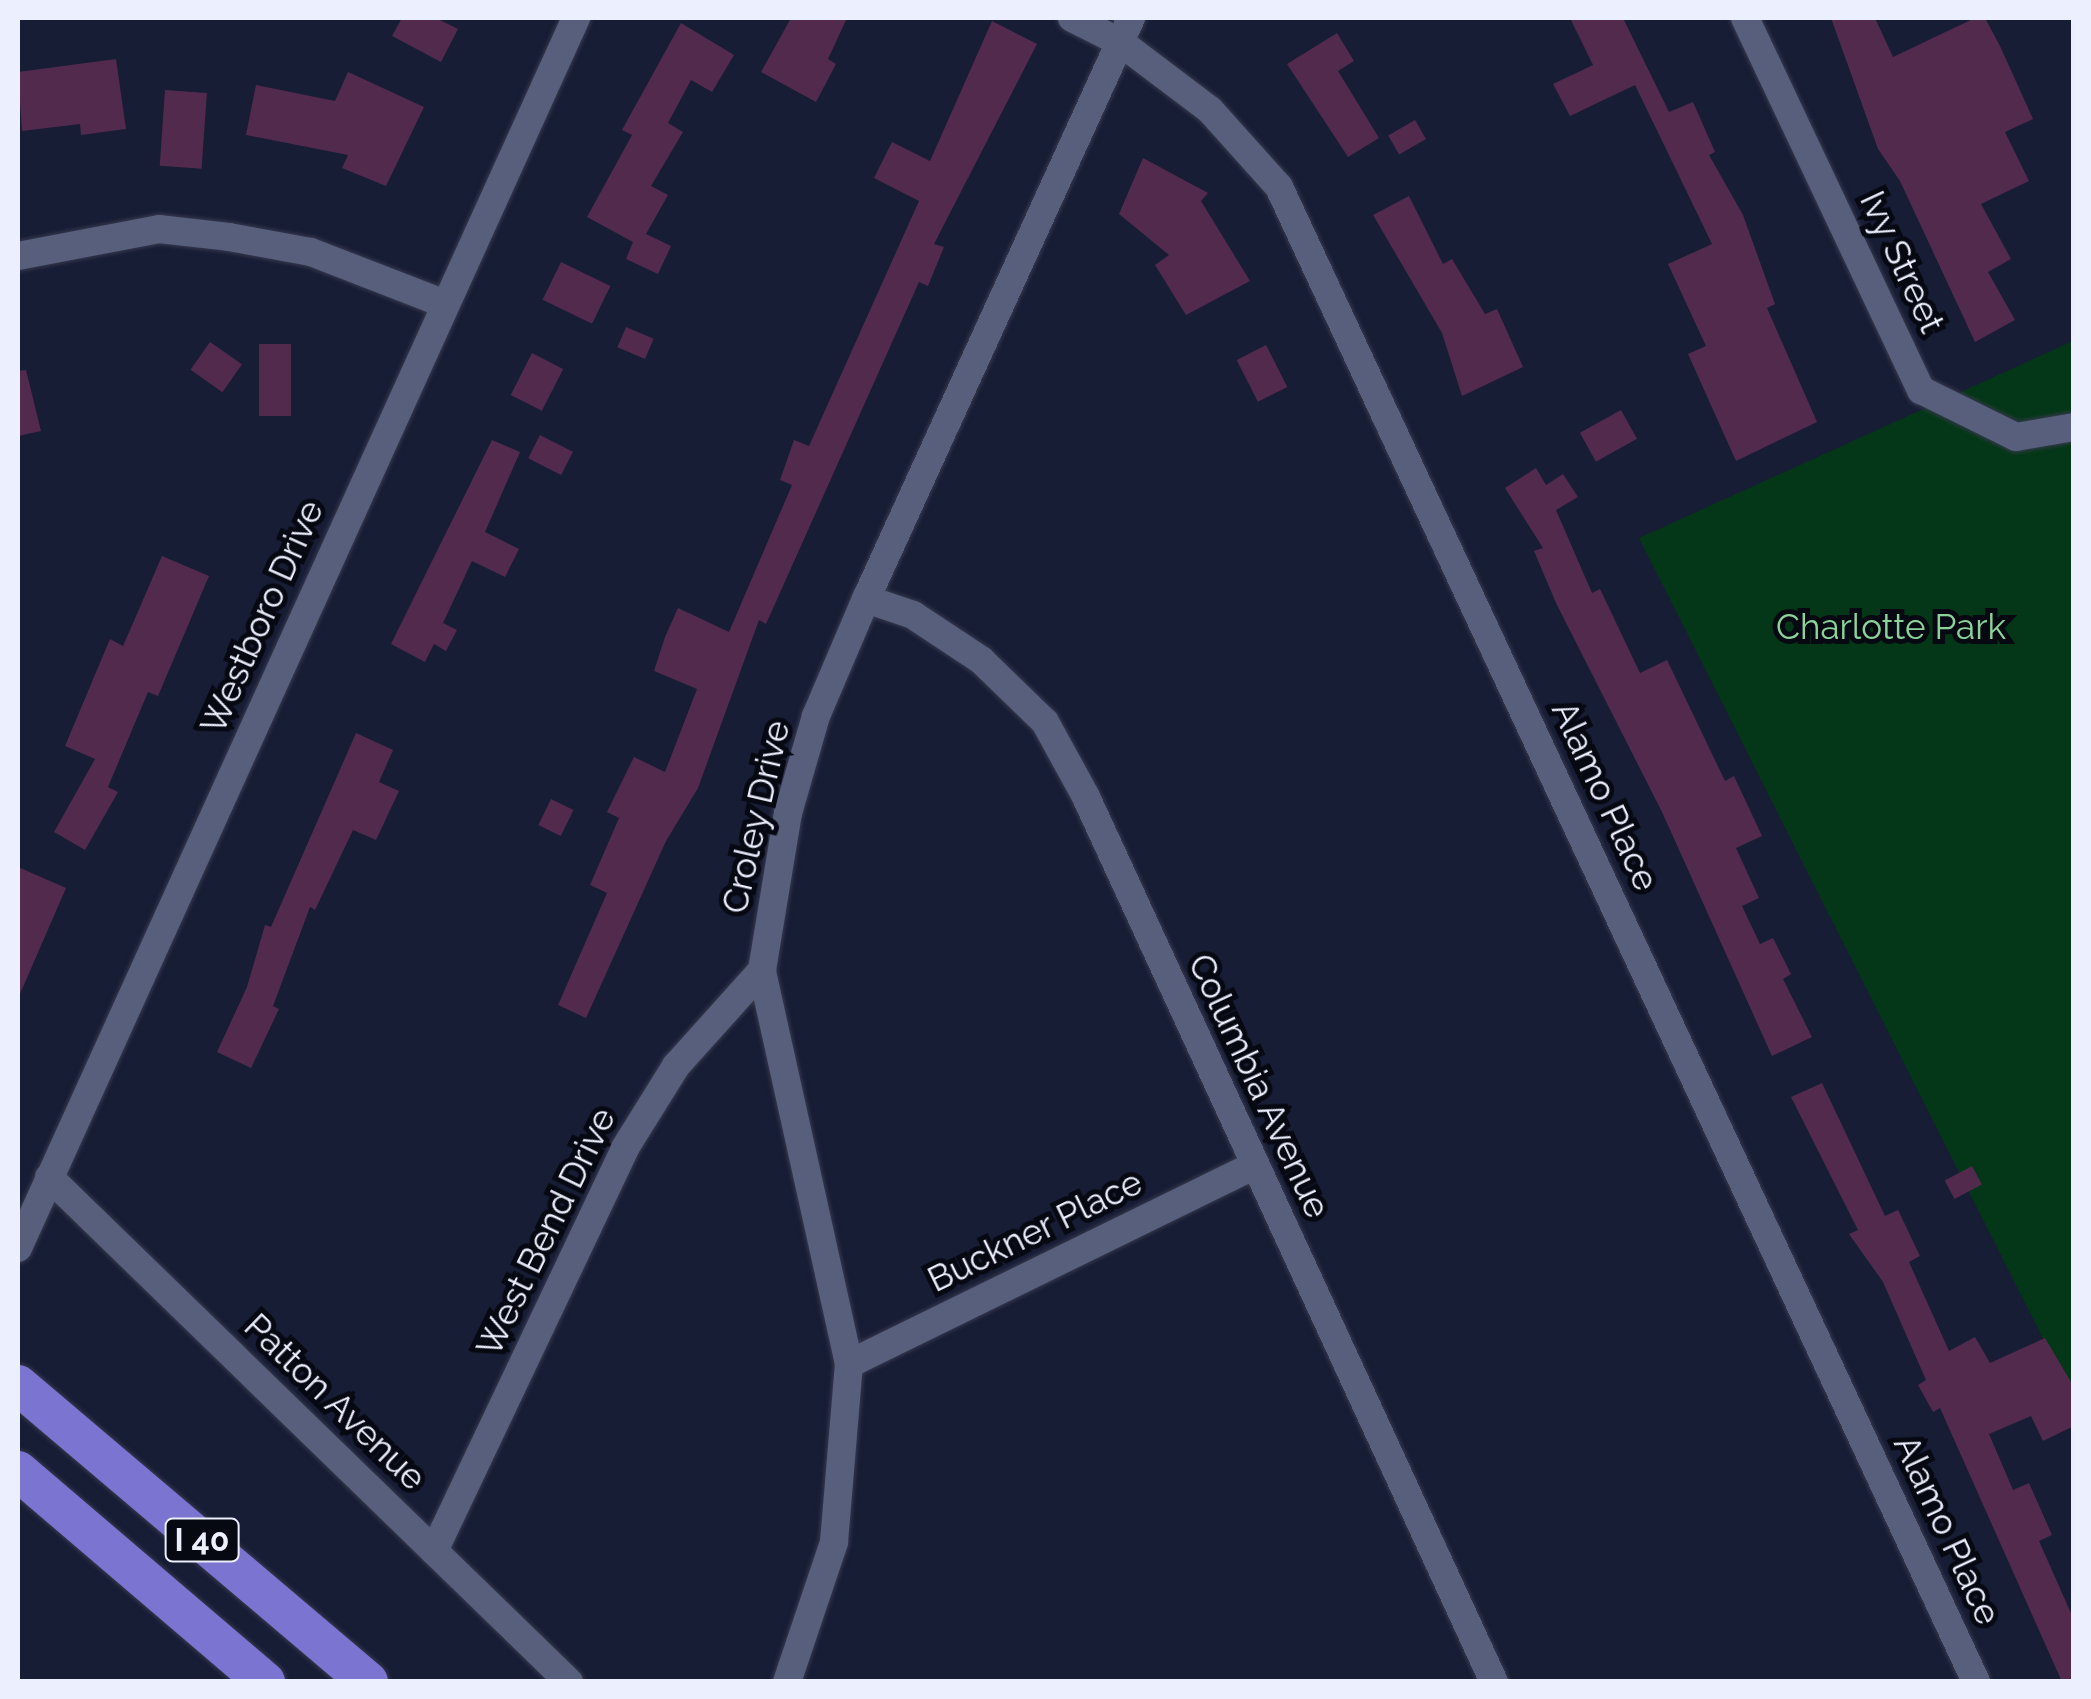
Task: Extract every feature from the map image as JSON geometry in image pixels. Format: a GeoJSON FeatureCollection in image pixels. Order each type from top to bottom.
{"type":"FeatureCollection","features":[{"type":"Feature","properties":{"kind":"highway","name":"I 40"},"geometry":{"type":"LineString","coordinates":[[26,1391],[368,1682]]}},
{"type":"Feature","properties":{"kind":"highway","name":"I 40"},"geometry":{"type":"LineString","coordinates":[[18,1471],[265,1682]]}},
{"type":"Feature","properties":{"kind":"street","name":"Westboro Drive"},"geometry":{"type":"LineString","coordinates":[[18,1248],[576,18]]}},
{"type":"Feature","properties":{"kind":"street","name":"Alamo Place"},"geometry":{"type":"LineString","coordinates":[[1072,18],[1126,30],[1210,110],[1280,187],[1976,1682]]}},
{"type":"Feature","properties":{"kind":"street","name":"Ivy Street"},"geometry":{"type":"LineString","coordinates":[[1745,18],[1921,390],[2016,438],[2074,427]]}},
{"type":"Feature","properties":{"kind":"street","name":"Croley Drive"},"geometry":{"type":"LineString","coordinates":[[787,1682],[834,1542],[849,1364],[762,970],[788,813],[816,716],[866,599],[1126,30]]}},
{"type":"Feature","properties":{"kind":"street"},"geometry":{"type":"LineString","coordinates":[[18,256],[159,229],[311,252],[445,304]]}},
{"type":"Feature","properties":{"kind":"street","name":"Columbia Avenue"},"geometry":{"type":"LineString","coordinates":[[866,599],[913,615],[981,660],[1044,722],[1086,797],[1494,1682]]}},
{"type":"Feature","properties":{"kind":"street","name":"West Bend Drive"},"geometry":{"type":"LineString","coordinates":[[434,1551],[624,1148],[676,1066],[762,970]]}},
{"type":"Feature","properties":{"kind":"street","name":"Buckner Place"},"geometry":{"type":"LineString","coordinates":[[849,1364],[1254,1166]]}},
{"type":"Feature","properties":{"kind":"street","name":"Patton Avenue"},"geometry":{"type":"LineString","coordinates":[[50,1177],[569,1682]]}},
{"type":"Feature","properties":{"kind":"green space","name":"Charlotte Park"},"geometry":{"type":"Polygon","coordinates":[[[2073,341],[2073,1398],[1639,538],[2073,341]]]}},
{"type":"Feature","properties":{"kind":"building"},"geometry":{"type":"Polygon","coordinates":[[[402,18],[436,18],[458,29],[441,62],[392,36],[402,18]]]}},
{"type":"Feature","properties":{"kind":"building"},"geometry":{"type":"Polygon","coordinates":[[[791,18],[847,18],[828,59],[836,64],[816,102],[761,72],[791,18]]]}},
{"type":"Feature","properties":{"kind":"building"},"geometry":{"type":"Polygon","coordinates":[[[1570,18],[1623,18],[1669,112],[1693,102],[1715,152],[1709,155],[1743,215],[1775,304],[1767,308],[1817,422],[1736,461],[1688,354],[1706,346],[1668,264],[1712,244],[1635,85],[1570,116],[1553,84],[1593,65],[1570,18]]]}},
{"type":"Feature","properties":{"kind":"building"},"geometry":{"type":"Polygon","coordinates":[[[1831,18],[1875,18],[1893,57],[1975,18],[1985,18],[2033,119],[2005,132],[2029,181],[1981,204],[2011,259],[1988,272],[2015,320],[1975,342],[1900,181],[1878,149],[1831,18]]]}},
{"type":"Feature","properties":{"kind":"building"},"geometry":{"type":"Polygon","coordinates":[[[992,21],[1037,44],[934,244],[944,247],[928,286],[919,282],[766,624],[759,620],[698,788],[666,841],[586,1018],[558,1005],[607,893],[590,885],[619,818],[607,812],[634,757],[665,772],[697,689],[654,671],[665,637],[678,608],[729,632],[792,485],[780,480],[794,440],[809,446],[919,201],[874,178],[892,142],[930,161],[992,21]]]}},
{"type":"Feature","properties":{"kind":"building"},"geometry":{"type":"Polygon","coordinates":[[[681,23],[734,55],[712,92],[691,80],[668,123],[683,132],[651,186],[668,195],[646,234],[671,246],[658,274],[626,259],[633,242],[587,217],[632,135],[622,130],[681,23]]]}},
{"type":"Feature","properties":{"kind":"building"},"geometry":{"type":"Polygon","coordinates":[[[1337,33],[1354,61],[1338,71],[1379,138],[1348,157],[1287,64],[1337,33]]]}},
{"type":"Feature","properties":{"kind":"building"},"geometry":{"type":"Polygon","coordinates":[[[116,59],[126,129],[81,135],[80,124],[22,131],[18,72],[116,59]]]}},
{"type":"Feature","properties":{"kind":"building"},"geometry":{"type":"Polygon","coordinates":[[[348,72],[424,107],[386,186],[342,168],[348,155],[246,135],[256,85],[335,101],[348,72]]]}},
{"type":"Feature","properties":{"kind":"building"},"geometry":{"type":"Polygon","coordinates":[[[165,90],[207,93],[202,169],[160,166],[165,90]]]}},
{"type":"Feature","properties":{"kind":"building"},"geometry":{"type":"Polygon","coordinates":[[[1415,120],[1426,139],[1399,155],[1388,136],[1415,120]]]}},
{"type":"Feature","properties":{"kind":"building"},"geometry":{"type":"Polygon","coordinates":[[[1143,158],[1208,193],[1201,201],[1250,281],[1186,315],[1155,265],[1169,255],[1119,214],[1143,158]]]}},
{"type":"Feature","properties":{"kind":"building"},"geometry":{"type":"Polygon","coordinates":[[[1409,196],[1443,264],[1452,259],[1485,314],[1497,309],[1523,367],[1462,396],[1442,333],[1373,215],[1409,196]]]}},
{"type":"Feature","properties":{"kind":"building"},"geometry":{"type":"Polygon","coordinates":[[[561,262],[610,286],[592,324],[543,300],[561,262]]]}},
{"type":"Feature","properties":{"kind":"building"},"geometry":{"type":"Polygon","coordinates":[[[626,327],[654,339],[645,359],[617,347],[626,327]]]}},
{"type":"Feature","properties":{"kind":"building"},"geometry":{"type":"Polygon","coordinates":[[[210,342],[242,364],[222,392],[190,370],[210,342]]]}},
{"type":"Feature","properties":{"kind":"building"},"geometry":{"type":"Polygon","coordinates":[[[259,344],[291,344],[291,416],[259,416],[259,344]]]}},
{"type":"Feature","properties":{"kind":"building"},"geometry":{"type":"Polygon","coordinates":[[[1266,345],[1287,387],[1258,402],[1237,360],[1266,345]]]}},
{"type":"Feature","properties":{"kind":"building"},"geometry":{"type":"Polygon","coordinates":[[[532,353],[563,369],[542,411],[511,395],[532,353]]]}},
{"type":"Feature","properties":{"kind":"building"},"geometry":{"type":"Polygon","coordinates":[[[26,370],[41,431],[18,436],[18,371],[26,370]]]}},
{"type":"Feature","properties":{"kind":"building"},"geometry":{"type":"Polygon","coordinates":[[[1621,410],[1637,439],[1596,462],[1580,433],[1621,410]]]}},
{"type":"Feature","properties":{"kind":"building"},"geometry":{"type":"Polygon","coordinates":[[[540,435],[573,452],[561,475],[528,458],[540,435]]]}},
{"type":"Feature","properties":{"kind":"building"},"geometry":{"type":"Polygon","coordinates":[[[492,440],[520,452],[485,532],[519,549],[505,577],[472,561],[443,623],[457,630],[446,651],[434,644],[425,662],[391,644],[492,440]]]}},
{"type":"Feature","properties":{"kind":"building"},"geometry":{"type":"Polygon","coordinates":[[[1536,468],[1546,485],[1563,474],[1578,497],[1556,510],[1592,593],[1600,589],[1640,673],[1667,660],[1725,781],[1734,776],[1762,836],[1736,848],[1759,898],[1742,906],[1760,944],[1773,938],[1791,974],[1783,979],[1812,1037],[1772,1056],[1662,812],[1556,603],[1534,551],[1543,548],[1505,488],[1536,468]]]}},
{"type":"Feature","properties":{"kind":"building"},"geometry":{"type":"Polygon","coordinates":[[[162,556],[209,576],[158,696],[148,692],[108,787],[118,792],[85,850],[54,832],[95,759],[65,746],[110,639],[123,646],[162,556]]]}},
{"type":"Feature","properties":{"kind":"building"},"geometry":{"type":"Polygon","coordinates":[[[356,733],[393,750],[379,782],[399,791],[376,840],[353,830],[315,910],[310,907],[273,1006],[279,1009],[251,1068],[217,1052],[247,987],[265,925],[271,927],[356,733]]]}},
{"type":"Feature","properties":{"kind":"building"},"geometry":{"type":"Polygon","coordinates":[[[551,799],[573,810],[561,836],[538,825],[551,799]]]}},
{"type":"Feature","properties":{"kind":"building"},"geometry":{"type":"Polygon","coordinates":[[[18,867],[66,888],[20,994],[18,993],[18,867]]]}},
{"type":"Feature","properties":{"kind":"building"},"geometry":{"type":"Polygon","coordinates":[[[1822,1083],[1885,1216],[1898,1210],[1920,1256],[1909,1262],[1949,1351],[1975,1337],[1990,1363],[2045,1338],[2074,1387],[2074,1426],[2043,1441],[2031,1416],[1989,1434],[2013,1490],[2029,1483],[2052,1535],[2039,1541],[2074,1620],[2074,1682],[2062,1682],[1940,1408],[1933,1412],[1918,1385],[1926,1380],[1883,1282],[1849,1234],[1858,1230],[1791,1097],[1822,1083]]]}},
{"type":"Feature","properties":{"kind":"building"},"geometry":{"type":"Polygon","coordinates":[[[1972,1166],[1982,1185],[1954,1199],[1945,1181],[1972,1166]]]}}]}
